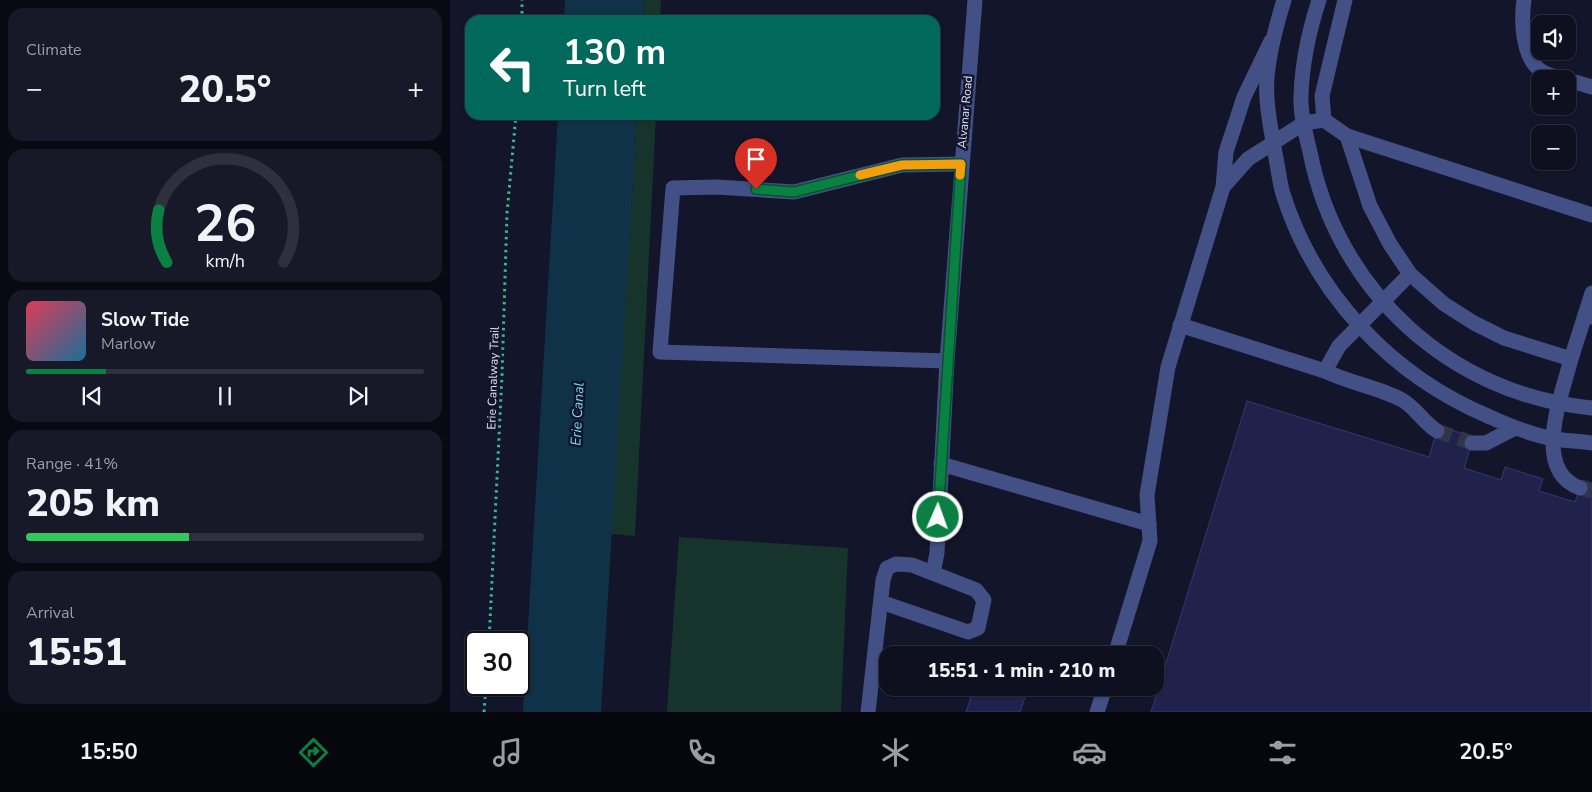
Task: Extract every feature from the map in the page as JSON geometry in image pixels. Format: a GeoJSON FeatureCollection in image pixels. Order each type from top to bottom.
{"type":"FeatureCollection","features":[{"type":"Feature","properties":{"kind":"street","name":"Alvanar Road"},"geometry":{"type":"LineString","coordinates":[[934,573],[937,553],[947,361],[961,164],[975,0]]}},
{"type":"Feature","properties":{"kind":"street"},"geometry":{"type":"LineString","coordinates":[[1118,646],[1150,541],[1147,495],[1168,367],[1223,187],[1226,152],[1244,97],[1271,41],[1284,0]]}},
{"type":"Feature","properties":{"kind":"street"},"geometry":{"type":"LineString","coordinates":[[1319,0],[1305,51],[1301,98],[1304,123],[1314,174],[1330,218],[1350,258],[1382,302],[1440,353],[1512,391],[1559,405],[1592,408]]}},
{"type":"Feature","properties":{"kind":"street"},"geometry":{"type":"LineString","coordinates":[[1324,120],[1322,96],[1345,0]]}},
{"type":"Feature","properties":{"kind":"street"},"geometry":{"type":"LineString","coordinates":[[1524,0],[1522,23],[1531,60],[1540,70]]}},
{"type":"Feature","properties":{"kind":"street"},"geometry":{"type":"LineString","coordinates":[[1271,41],[1266,80],[1282,193],[1304,247],[1323,278],[1358,326],[1392,359],[1432,388],[1463,406],[1515,428],[1553,438],[1592,443]]}},
{"type":"Feature","properties":{"kind":"street"},"geometry":{"type":"LineString","coordinates":[[1576,82],[1592,87]]}},
{"type":"Feature","properties":{"kind":"street"},"geometry":{"type":"LineString","coordinates":[[1223,187],[1248,159],[1304,123],[1324,120],[1347,136],[1592,215]]}},
{"type":"Feature","properties":{"kind":"street"},"geometry":{"type":"LineString","coordinates":[[1347,136],[1370,206],[1390,244],[1410,274],[1444,304],[1474,323],[1504,338],[1571,359]]}},
{"type":"Feature","properties":{"kind":"street"},"geometry":{"type":"LineString","coordinates":[[947,361],[660,352],[673,188],[717,187],[794,192],[902,165],[961,164]]}},
{"type":"Feature","properties":{"kind":"street"},"geometry":{"type":"LineString","coordinates":[[1324,371],[1339,346],[1410,274]]}},
{"type":"Feature","properties":{"kind":"street"},"geometry":{"type":"LineString","coordinates":[[1580,488],[1566,481],[1560,475],[1554,458],[1553,438],[1571,359],[1589,316],[1592,293]]}},
{"type":"Feature","properties":{"kind":"street"},"geometry":{"type":"LineString","coordinates":[[1180,325],[1324,371],[1341,379],[1401,399],[1412,407],[1422,421],[1437,431]]}},
{"type":"Feature","properties":{"kind":"street"},"geometry":{"type":"LineString","coordinates":[[1472,443],[1486,443],[1515,428]]}},
{"type":"Feature","properties":{"kind":"street"},"geometry":{"type":"LineString","coordinates":[[941,464],[1149,524]]}},
{"type":"Feature","properties":{"kind":"street"},"geometry":{"type":"LineString","coordinates":[[868,712],[880,602],[887,568],[896,564],[912,565],[976,590],[984,600],[978,628],[968,632],[880,602]]}},
{"type":"Feature","properties":{"kind":"street"},"geometry":{"type":"LineString","coordinates":[[1097,712],[1102,696]]}},
{"type":"Feature","properties":{"kind":"path"},"geometry":{"type":"LineString","coordinates":[[522,0],[522,15]]}},
{"type":"Feature","properties":{"kind":"path","name":"Erie Canalway Trail"},"geometry":{"type":"LineString","coordinates":[[490,631],[502,375],[507,213],[516,120]]}},
{"type":"Feature","properties":{"kind":"path"},"geometry":{"type":"LineString","coordinates":[[484,712],[485,696]]}},
{"type":"Feature","properties":{"kind":"green space"},"geometry":{"type":"Polygon","coordinates":[[[644,0],[661,0],[660,15],[643,15],[644,0]]]}},
{"type":"Feature","properties":{"kind":"green space"},"geometry":{"type":"Polygon","coordinates":[[[637,120],[656,120],[635,536],[611,534],[637,120]]]}},
{"type":"Feature","properties":{"kind":"green space"},"geometry":{"type":"Polygon","coordinates":[[[679,537],[848,548],[841,712],[667,712],[679,537]]]}},
{"type":"Feature","properties":{"kind":"water"},"geometry":{"type":"Polygon","coordinates":[[[565,0],[644,0],[643,15],[564,15],[565,0]]]}},
{"type":"Feature","properties":{"kind":"water","name":"Erie Canal"},"geometry":{"type":"Polygon","coordinates":[[[558,120],[637,120],[601,712],[523,712],[524,696],[530,696],[530,631],[528,631],[558,120]]]}},
{"type":"Feature","properties":{"kind":"building"},"geometry":{"type":"Polygon","coordinates":[[[1247,401],[1429,457],[1438,426],[1474,437],[1464,468],[1501,480],[1505,467],[1543,479],[1539,491],[1575,502],[1582,480],[1592,483],[1592,712],[1151,712],[1156,696],[1164,696],[1164,670],[1247,401]]]}},
{"type":"Feature","properties":{"kind":"building"},"geometry":{"type":"Polygon","coordinates":[[[971,696],[1025,696],[1020,712],[966,712],[971,696]]]}},
{"type":"Feature","properties":{"kind":"tunnel"},"geometry":{"type":"LineString","coordinates":[[1437,431],[1472,443]]}},
{"type":"Feature","properties":{"kind":"tunnel"},"geometry":{"type":"LineString","coordinates":[[1580,488],[1592,491]]}},
{"type":"Feature","properties":{"kind":"slow traffic"},"geometry":{"type":"LineString","coordinates":[[860,175],[902,165],[924,163],[961,164],[960,175]]}},
{"type":"Feature","properties":{"kind":"route"},"geometry":{"type":"LineString","coordinates":[[756,189],[794,192],[902,165],[924,163],[961,164],[938,517]]}}]}
